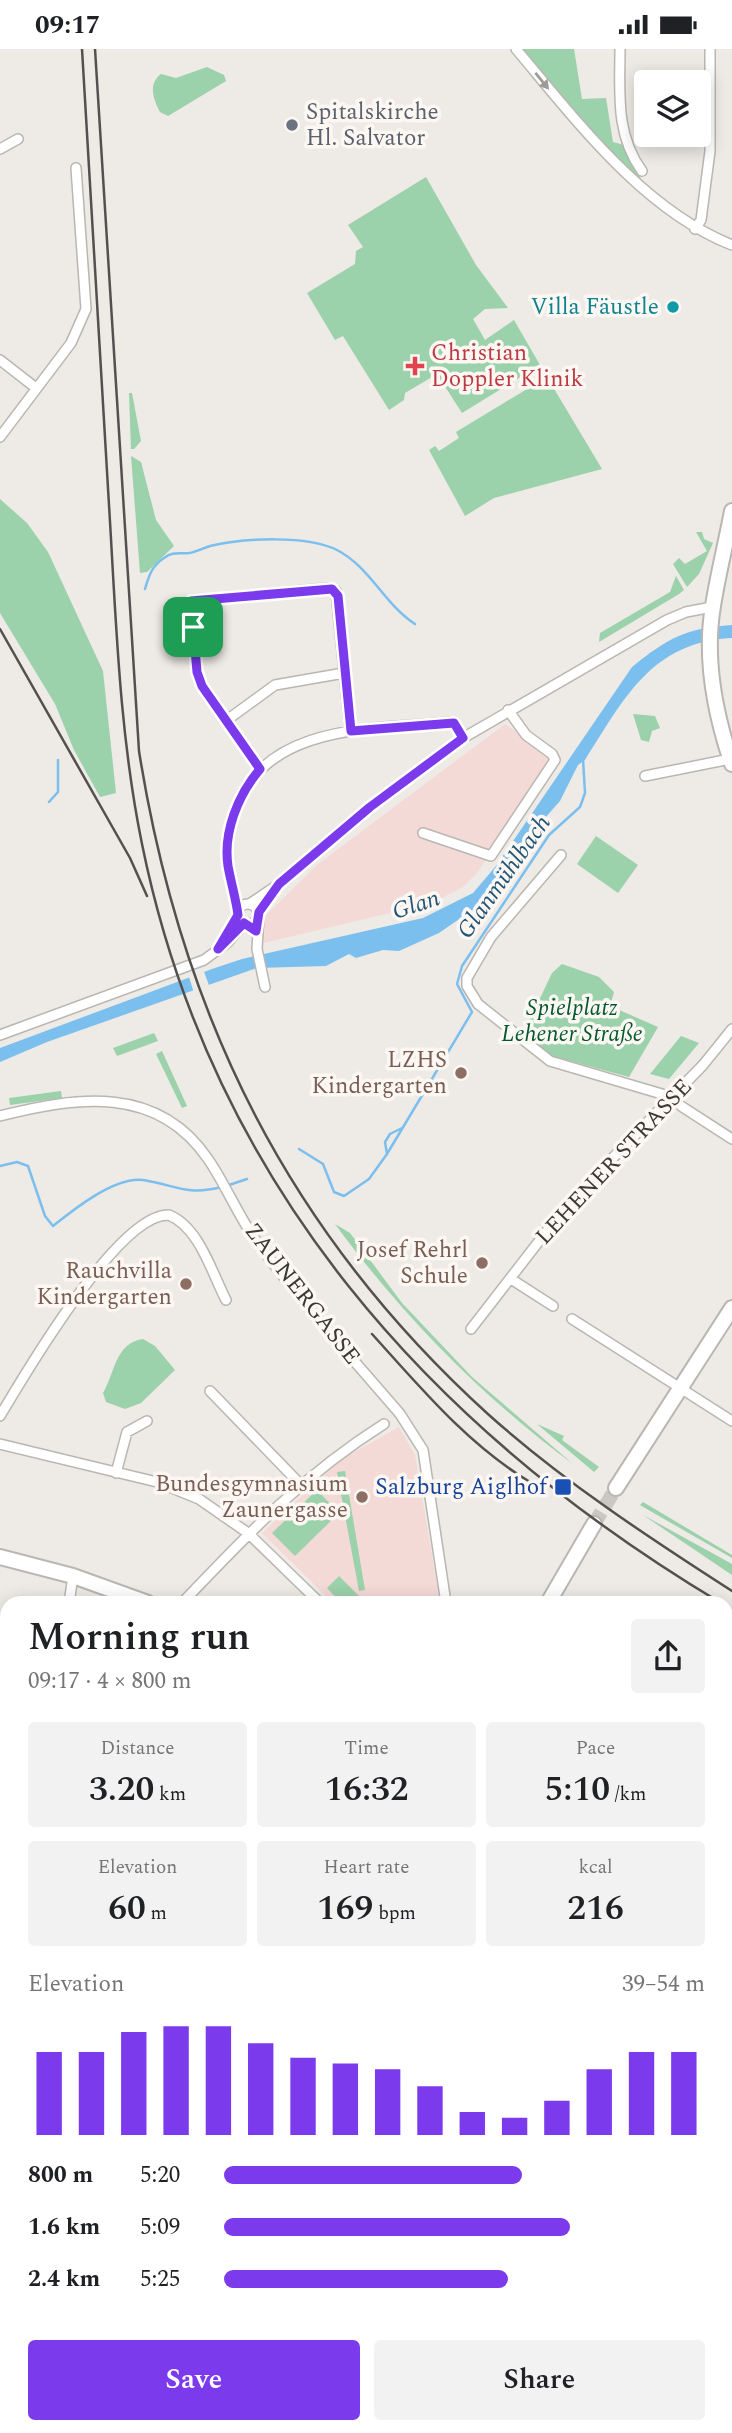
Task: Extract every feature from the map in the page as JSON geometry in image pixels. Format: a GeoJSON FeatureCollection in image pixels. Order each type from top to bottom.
{"type":"FeatureCollection","features":[{"type":"Feature","properties":{"kind":"main road"},"geometry":{"type":"LineString","coordinates":[[731,761],[712,685],[710,647],[712,613],[732,511]]}},
{"type":"Feature","properties":{"kind":"main road"},"geometry":{"type":"LineString","coordinates":[[616,1487],[732,1308]]}},
{"type":"Feature","properties":{"kind":"main road"},"geometry":{"type":"LineString","coordinates":[[552,1596],[594,1524]]}},
{"type":"Feature","properties":{"kind":"main road"},"geometry":{"type":"LineString","coordinates":[[0,1557],[73,1576],[129,1596]]}},
{"type":"Feature","properties":{"kind":"street"},"geometry":{"type":"LineString","coordinates":[[516,49],[568,113],[612,159],[695,229],[732,245]]}},
{"type":"Feature","properties":{"kind":"street"},"geometry":{"type":"LineString","coordinates":[[620,49],[620,120],[633,159],[642,171]]}},
{"type":"Feature","properties":{"kind":"street"},"geometry":{"type":"LineString","coordinates":[[695,229],[701,220],[709,151],[710,49]]}},
{"type":"Feature","properties":{"kind":"street"},"geometry":{"type":"LineString","coordinates":[[0,149],[18,139]]}},
{"type":"Feature","properties":{"kind":"street"},"geometry":{"type":"LineString","coordinates":[[0,437],[77,334],[86,309],[76,168]]}},
{"type":"Feature","properties":{"kind":"street"},"geometry":{"type":"LineString","coordinates":[[0,360],[36,388]]}},
{"type":"Feature","properties":{"kind":"street"},"geometry":{"type":"LineString","coordinates":[[260,769],[208,696],[197,672],[191,601],[332,589],[338,596],[351,731]]}},
{"type":"Feature","properties":{"kind":"street"},"geometry":{"type":"LineString","coordinates":[[0,1035],[204,960],[218,949],[241,919],[248,904],[279,884],[370,807],[463,738],[667,620],[686,612],[712,613]]}},
{"type":"Feature","properties":{"kind":"street"},"geometry":{"type":"LineString","coordinates":[[227,720],[275,685],[344,673]]}},
{"type":"Feature","properties":{"kind":"street"},"geometry":{"type":"LineString","coordinates":[[423,833],[491,856],[555,757],[526,735],[508,710]]}},
{"type":"Feature","properties":{"kind":"street"},"geometry":{"type":"LineString","coordinates":[[256,931],[241,919],[228,863],[230,827],[239,798],[260,769],[298,745],[321,736],[351,731],[454,723],[463,738]]}},
{"type":"Feature","properties":{"kind":"street"},"geometry":{"type":"LineString","coordinates":[[645,776],[731,761]]}},
{"type":"Feature","properties":{"kind":"street"},"geometry":{"type":"LineString","coordinates":[[561,855],[491,937],[467,978],[467,986],[478,1004],[550,1061],[672,1097]]}},
{"type":"Feature","properties":{"kind":"street"},"geometry":{"type":"LineString","coordinates":[[241,919],[253,923],[279,884]]}},
{"type":"Feature","properties":{"kind":"street"},"geometry":{"type":"LineString","coordinates":[[234,893],[259,914]]}},
{"type":"Feature","properties":{"kind":"street"},"geometry":{"type":"LineString","coordinates":[[259,914],[257,949],[265,987]]}},
{"type":"Feature","properties":{"kind":"street","name":"LEHENER STRASSE"},"geometry":{"type":"LineString","coordinates":[[471,1329],[567,1205],[672,1097],[732,1029]]}},
{"type":"Feature","properties":{"kind":"street","name":"ZAUNERGASSE"},"geometry":{"type":"LineString","coordinates":[[0,1116],[82,1100],[102,1100],[140,1107],[169,1122],[193,1140],[255,1240],[421,1443],[445,1596]]}},
{"type":"Feature","properties":{"kind":"street"},"geometry":{"type":"LineString","coordinates":[[681,1106],[732,1139]]}},
{"type":"Feature","properties":{"kind":"street"},"geometry":{"type":"LineString","coordinates":[[0,1416],[67,1308],[118,1248],[150,1219],[169,1215],[183,1224],[197,1241],[226,1300]]}},
{"type":"Feature","properties":{"kind":"street"},"geometry":{"type":"LineString","coordinates":[[511,1279],[553,1306]]}},
{"type":"Feature","properties":{"kind":"street"},"geometry":{"type":"LineString","coordinates":[[572,1319],[732,1421]]}},
{"type":"Feature","properties":{"kind":"street"},"geometry":{"type":"LineString","coordinates":[[210,1391],[300,1483]]}},
{"type":"Feature","properties":{"kind":"street"},"geometry":{"type":"LineString","coordinates":[[116,1473],[127,1432],[147,1421]]}},
{"type":"Feature","properties":{"kind":"street"},"geometry":{"type":"LineString","coordinates":[[189,1596],[300,1483],[333,1457],[384,1425]]}},
{"type":"Feature","properties":{"kind":"street"},"geometry":{"type":"LineString","coordinates":[[0,1444],[157,1482],[199,1499],[248,1534],[313,1596]]}},
{"type":"Feature","properties":{"kind":"street"},"geometry":{"type":"LineString","coordinates":[[70,1596],[73,1576]]}},
{"type":"Feature","properties":{"kind":"shaded area"},"geometry":{"type":"Polygon","coordinates":[[[505,724],[553,758],[477,873],[463,887],[432,903],[264,943],[265,916],[318,864],[505,724]]]}},
{"type":"Feature","properties":{"kind":"shaded area","name":"Bundesgymnasium Zaunergasse"},"geometry":{"type":"Polygon","coordinates":[[[399,1427],[415,1455],[439,1596],[326,1596],[262,1533],[340,1460],[399,1427]]]}},
{"type":"Feature","properties":{"kind":"green space"},"geometry":{"type":"Polygon","coordinates":[[[520,49],[574,49],[582,99],[606,98],[613,142],[624,145],[642,181],[604,146],[520,49]]]}},
{"type":"Feature","properties":{"kind":"green space"},"geometry":{"type":"Polygon","coordinates":[[[207,67],[224,75],[226,81],[168,116],[160,112],[153,87],[161,74],[176,78],[207,67]]]}},
{"type":"Feature","properties":{"kind":"green space"},"geometry":{"type":"Polygon","coordinates":[[[426,177],[476,265],[508,308],[485,309],[473,319],[485,340],[514,320],[540,365],[462,413],[437,374],[405,393],[404,400],[389,410],[343,336],[335,340],[307,293],[355,264],[356,251],[363,247],[348,225],[426,177]]]}},
{"type":"Feature","properties":{"kind":"green space"},"geometry":{"type":"Polygon","coordinates":[[[547,377],[602,469],[494,498],[465,516],[429,450],[435,446],[439,451],[459,438],[456,432],[547,377]]]}},
{"type":"Feature","properties":{"kind":"green space"},"geometry":{"type":"Polygon","coordinates":[[[129,393],[132,393],[141,441],[134,449],[131,449],[129,393]]]}},
{"type":"Feature","properties":{"kind":"green space"},"geometry":{"type":"Polygon","coordinates":[[[131,456],[141,462],[156,520],[174,546],[147,572],[140,573],[131,456]]]}},
{"type":"Feature","properties":{"kind":"green space"},"geometry":{"type":"Polygon","coordinates":[[[0,499],[27,523],[48,552],[103,671],[116,793],[100,797],[74,750],[55,704],[0,613],[0,499]]]}},
{"type":"Feature","properties":{"kind":"green space"},"geometry":{"type":"Polygon","coordinates":[[[696,532],[702,532],[704,539],[713,543],[699,574],[687,587],[673,564],[679,558],[685,564],[707,551],[696,532]]]}},
{"type":"Feature","properties":{"kind":"green space"},"geometry":{"type":"Polygon","coordinates":[[[676,576],[684,590],[599,642],[600,633],[670,592],[676,576]]]}},
{"type":"Feature","properties":{"kind":"green space"},"geometry":{"type":"Polygon","coordinates":[[[633,714],[655,716],[660,728],[652,731],[649,742],[641,740],[633,714]]]}},
{"type":"Feature","properties":{"kind":"green space"},"geometry":{"type":"Polygon","coordinates":[[[596,836],[638,865],[618,893],[577,864],[596,836]]]}},
{"type":"Feature","properties":{"kind":"green space","name":"Spielplatz Lehener Straße"},"geometry":{"type":"Polygon","coordinates":[[[562,964],[599,977],[614,992],[610,1006],[658,1027],[629,1077],[552,1056],[523,1034],[552,973],[562,964]]]}},
{"type":"Feature","properties":{"kind":"green space"},"geometry":{"type":"Polygon","coordinates":[[[154,1033],[158,1041],[117,1056],[113,1048],[154,1033]]]}},
{"type":"Feature","properties":{"kind":"green space"},"geometry":{"type":"Polygon","coordinates":[[[681,1036],[699,1043],[669,1079],[650,1074],[681,1036]]]}},
{"type":"Feature","properties":{"kind":"green space"},"geometry":{"type":"Polygon","coordinates":[[[162,1051],[187,1106],[182,1108],[156,1054],[162,1051]]]}},
{"type":"Feature","properties":{"kind":"green space"},"geometry":{"type":"Polygon","coordinates":[[[61,1091],[62,1098],[10,1105],[9,1098],[61,1091]]]}},
{"type":"Feature","properties":{"kind":"green space"},"geometry":{"type":"Polygon","coordinates":[[[335,1224],[350,1233],[402,1303],[472,1377],[573,1464],[507,1411],[445,1353],[388,1290],[335,1224]]]}},
{"type":"Feature","properties":{"kind":"green space"},"geometry":{"type":"Polygon","coordinates":[[[143,1339],[155,1346],[175,1370],[141,1403],[125,1409],[106,1402],[103,1393],[121,1353],[127,1346],[143,1339]]]}},
{"type":"Feature","properties":{"kind":"green space"},"geometry":{"type":"Polygon","coordinates":[[[537,1424],[564,1436],[562,1440],[599,1467],[594,1472],[537,1424]]]}},
{"type":"Feature","properties":{"kind":"green space"},"geometry":{"type":"Polygon","coordinates":[[[345,1471],[365,1590],[359,1591],[337,1472],[345,1471]]]}},
{"type":"Feature","properties":{"kind":"green space"},"geometry":{"type":"Polygon","coordinates":[[[317,1490],[339,1513],[295,1556],[272,1533],[317,1490]]]}},
{"type":"Feature","properties":{"kind":"green space"},"geometry":{"type":"Polygon","coordinates":[[[643,1502],[732,1555],[732,1558],[640,1505],[643,1502]]]}},
{"type":"Feature","properties":{"kind":"green space"},"geometry":{"type":"Polygon","coordinates":[[[643,1515],[732,1564],[732,1575],[643,1515]]]}},
{"type":"Feature","properties":{"kind":"green space"},"geometry":{"type":"Polygon","coordinates":[[[339,1576],[359,1596],[334,1596],[327,1588],[339,1576]]]}},
{"type":"Feature","properties":{"kind":"water"},"geometry":{"type":"Polygon","coordinates":[[[732,625],[732,638],[704,642],[680,650],[660,662],[643,678],[627,696],[585,760],[578,765],[560,801],[537,827],[484,902],[439,933],[399,951],[383,950],[356,958],[349,954],[326,966],[257,968],[47,1042],[0,1062],[0,1048],[212,969],[242,959],[423,918],[473,893],[496,866],[632,667],[678,636],[732,625]]]}},
{"type":"Feature","properties":{"kind":"pier"},"geometry":{"type":"Polygon","coordinates":[[[203,969],[210,988],[194,993],[188,974],[203,969]]]}},
{"type":"Feature","properties":{"kind":"waterway"},"geometry":{"type":"LineString","coordinates":[[145,589],[154,568],[170,554],[189,553],[240,541],[275,539],[309,542],[324,545],[349,557],[395,607],[415,624]]}},
{"type":"Feature","properties":{"kind":"waterway","name":"Glanmühlbach"},"geometry":{"type":"LineString","coordinates":[[299,1149],[323,1164],[334,1192],[344,1196],[369,1179],[387,1154],[472,1012],[457,984],[462,966],[549,835],[580,807],[585,793],[583,759]]}},
{"type":"Feature","properties":{"kind":"waterway"},"geometry":{"type":"LineString","coordinates":[[49,802],[58,792],[58,760]]}},
{"type":"Feature","properties":{"kind":"waterway"},"geometry":{"type":"LineString","coordinates":[[387,1154],[385,1142],[390,1134],[402,1128]]}},
{"type":"Feature","properties":{"kind":"waterway"},"geometry":{"type":"LineString","coordinates":[[0,1166],[17,1162],[28,1166],[45,1216],[53,1226],[107,1189],[132,1180],[189,1190],[222,1187]]}},
{"type":"Feature","properties":{"kind":"waterway"},"geometry":{"type":"LineString","coordinates":[[229,1185],[247,1179]]}},
{"type":"Feature","properties":{"kind":"tunnel"},"geometry":{"type":"LineString","coordinates":[[594,1524],[616,1488]]}},
{"type":"Feature","properties":{"kind":"railway"},"geometry":{"type":"LineString","coordinates":[[82,49],[116,632],[128,760],[142,844],[175,967],[221,1082],[279,1188],[348,1286],[428,1376],[517,1459],[615,1534],[710,1596]]}},
{"type":"Feature","properties":{"kind":"railway"},"geometry":{"type":"LineString","coordinates":[[95,49],[139,751],[158,848],[183,941],[215,1030],[255,1115],[301,1195],[356,1272],[418,1345],[489,1415],[546,1463],[638,1529],[732,1591]]}},
{"type":"Feature","properties":{"kind":"railway"},"geometry":{"type":"LineString","coordinates":[[0,629],[130,858],[147,896]]}},
{"type":"Feature","properties":{"kind":"railway"},"geometry":{"type":"LineString","coordinates":[[372,1334],[465,1433],[530,1482]]}},
{"type":"Feature","properties":{"kind":"place","name":"Spitalskirche Hl. Salvator"},"geometry":{"type":"Point","coordinates":[292,125]}},
{"type":"Feature","properties":{"kind":"place","name":"Villa Fäustle"},"geometry":{"type":"Point","coordinates":[673,307]}},
{"type":"Feature","properties":{"kind":"place","name":"Christian Doppler Klinik"},"geometry":{"type":"Point","coordinates":[415,366]}},
{"type":"Feature","properties":{"kind":"place","name":"LZHS Kindergarten"},"geometry":{"type":"Point","coordinates":[461,1073]}},
{"type":"Feature","properties":{"kind":"place","name":"Josef Rehrl Schule"},"geometry":{"type":"Point","coordinates":[482,1263]}},
{"type":"Feature","properties":{"kind":"place","name":"Rauchvilla Kindergarten"},"geometry":{"type":"Point","coordinates":[186,1284]}},
{"type":"Feature","properties":{"kind":"place","name":"Salzburg Aiglhof"},"geometry":{"type":"Point","coordinates":[563,1487]}},
{"type":"Feature","properties":{"kind":"place","name":"Bundesgymnasium Zaunergasse"},"geometry":{"type":"Point","coordinates":[362,1497]}},
{"type":"Feature","properties":{"kind":"route"},"geometry":{"type":"LineString","coordinates":[[332,589],[338,596],[351,731],[454,723],[463,738],[309,856],[279,884],[266,902],[259,912],[256,931],[244,923],[227,943],[218,949],[238,915],[228,863],[230,827],[239,798],[260,769],[246,745],[215,707],[202,686],[197,672],[193,627],[191,601],[332,589]]}},
{"type":"Feature","properties":{"kind":"water label","name":"Glan"},"geometry":{"type":"Point","coordinates":[416,905]}}]}
